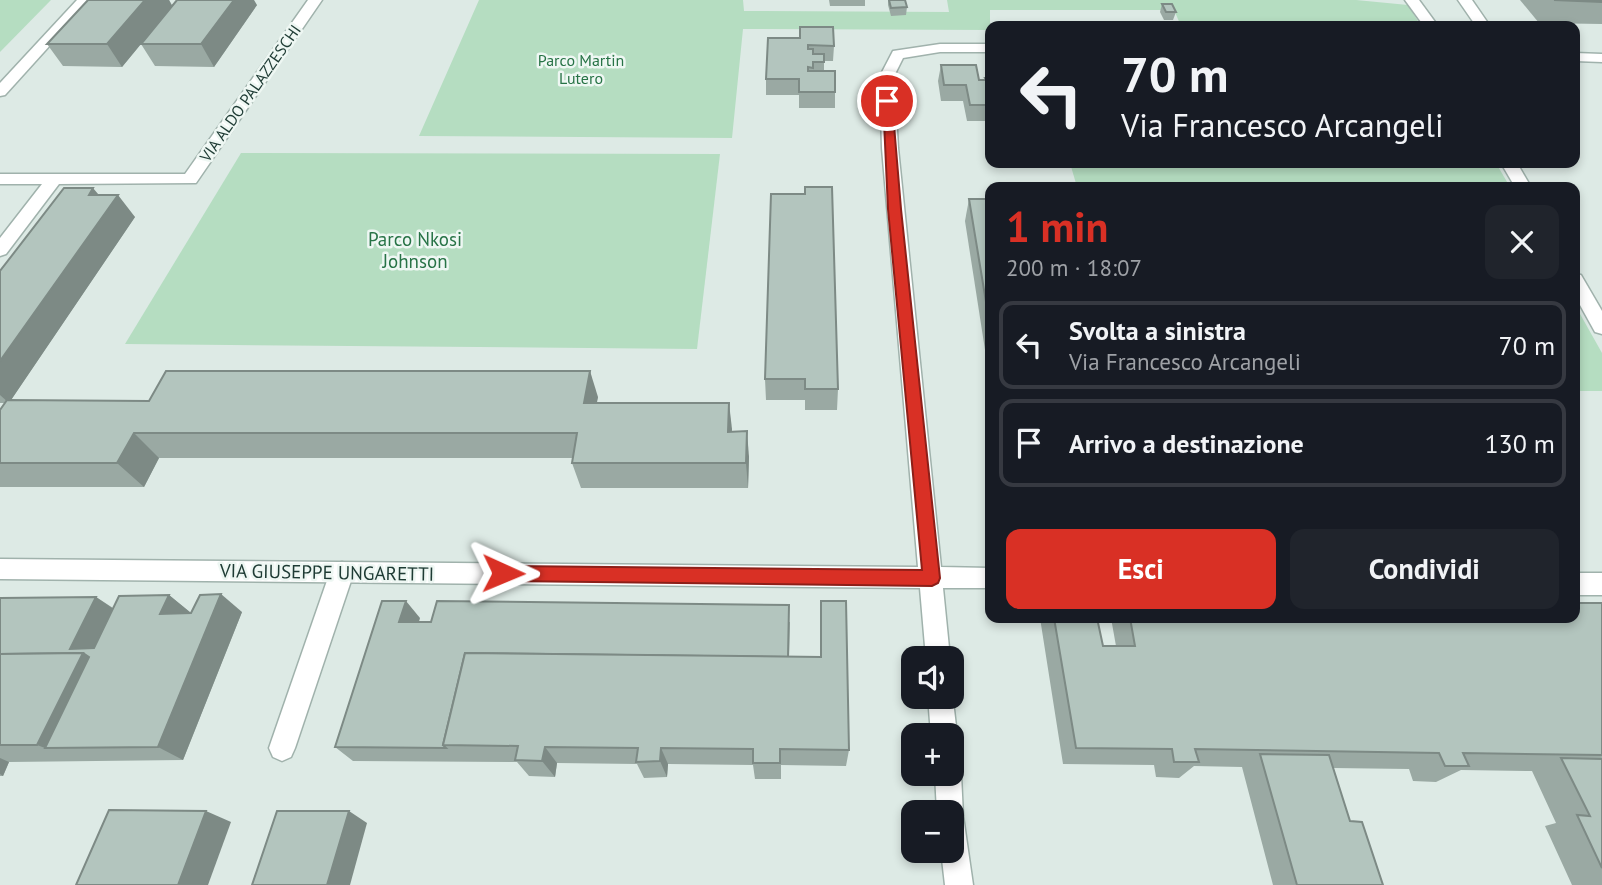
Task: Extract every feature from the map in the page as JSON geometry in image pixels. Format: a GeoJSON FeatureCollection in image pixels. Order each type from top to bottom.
{"type":"FeatureCollection","features":[{"type":"Feature","properties":{"kind":"street"},"geometry":{"type":"LineString","coordinates":[[0,92],[85,0]]}},
{"type":"Feature","properties":{"kind":"street","name":"VIA ALDO PALAZZESCHI"},"geometry":{"type":"LineString","coordinates":[[55,178],[190,179],[315,0]]}},
{"type":"Feature","properties":{"kind":"street"},"geometry":{"type":"LineString","coordinates":[[1412,0],[1427,21]]}},
{"type":"Feature","properties":{"kind":"street"},"geometry":{"type":"LineString","coordinates":[[1465,0],[1480,21]]}},
{"type":"Feature","properties":{"kind":"street"},"geometry":{"type":"LineString","coordinates":[[937,646],[892,176],[887,76],[898,54],[940,48],[985,48]]}},
{"type":"Feature","properties":{"kind":"street"},"geometry":{"type":"LineString","coordinates":[[1580,57],[1602,58]]}},
{"type":"Feature","properties":{"kind":"street"},"geometry":{"type":"LineString","coordinates":[[0,179],[55,178]]}},
{"type":"Feature","properties":{"kind":"street"},"geometry":{"type":"LineString","coordinates":[[0,250],[55,178]]}},
{"type":"Feature","properties":{"kind":"street"},"geometry":{"type":"LineString","coordinates":[[1580,289],[1602,327]]}},
{"type":"Feature","properties":{"kind":"street","name":"VIA GIUSEPPE UNGARETTI"},"geometry":{"type":"LineString","coordinates":[[0,569],[985,578]]}},
{"type":"Feature","properties":{"kind":"street"},"geometry":{"type":"LineString","coordinates":[[282,748],[342,572]]}},
{"type":"Feature","properties":{"kind":"street"},"geometry":{"type":"LineString","coordinates":[[1580,584],[1602,584]]}},
{"type":"Feature","properties":{"kind":"street"},"geometry":{"type":"LineString","coordinates":[[957,863],[959,885]]}},
{"type":"Feature","properties":{"kind":"green space"},"geometry":{"type":"Polygon","coordinates":[[[0,0],[51,0],[0,52],[0,0]]]}},
{"type":"Feature","properties":{"kind":"green space","name":"Parco Martin Lutero"},"geometry":{"type":"Polygon","coordinates":[[[479,0],[743,0],[744,11],[949,12],[947,0],[1356,0],[1408,5],[1418,21],[1179,21],[1174,10],[990,10],[990,21],[985,21],[985,30],[743,29],[732,138],[419,136],[479,0]]]}},
{"type":"Feature","properties":{"kind":"green space","name":"Parco Nkosi Johnson"},"geometry":{"type":"Polygon","coordinates":[[[241,153],[720,154],[697,349],[125,344],[241,153]]]}},
{"type":"Feature","properties":{"kind":"green space"},"geometry":{"type":"Polygon","coordinates":[[[1071,168],[1499,168],[1507,182],[1076,182],[1071,168]]]}},
{"type":"Feature","properties":{"kind":"green space"},"geometry":{"type":"Polygon","coordinates":[[[1580,314],[1602,353],[1602,391],[1580,391],[1580,314]]]}},
{"type":"Feature","properties":{"kind":"building"},"geometry":{"type":"Polygon","coordinates":[[[88,0],[145,0],[107,44],[47,44],[88,0]]]}},
{"type":"Feature","properties":{"kind":"building"},"geometry":{"type":"Polygon","coordinates":[[[177,0],[234,0],[201,44],[141,44],[177,0]]]}},
{"type":"Feature","properties":{"kind":"building"},"geometry":{"type":"Polygon","coordinates":[[[889,0],[905,0],[907,7],[891,8],[889,0]]]}},
{"type":"Feature","properties":{"kind":"building"},"geometry":{"type":"Polygon","coordinates":[[[1554,0],[1602,0],[1602,2],[1554,0]]]}},
{"type":"Feature","properties":{"kind":"building"},"geometry":{"type":"Polygon","coordinates":[[[1162,4],[1172,4],[1176,12],[1166,12],[1162,4]]]}},
{"type":"Feature","properties":{"kind":"building"},"geometry":{"type":"Polygon","coordinates":[[[800,27],[833,27],[834,46],[808,45],[808,49],[813,49],[813,54],[824,54],[824,62],[813,62],[813,68],[808,67],[808,71],[835,71],[835,92],[799,92],[799,79],[766,79],[768,38],[800,38],[800,27]]]}},
{"type":"Feature","properties":{"kind":"building"},"geometry":{"type":"Polygon","coordinates":[[[941,65],[976,65],[979,80],[985,80],[985,105],[970,105],[966,85],[944,85],[941,65]]]}},
{"type":"Feature","properties":{"kind":"building"},"geometry":{"type":"Polygon","coordinates":[[[805,187],[832,187],[838,389],[805,389],[805,379],[765,379],[771,194],[805,194],[805,187]]]}},
{"type":"Feature","properties":{"kind":"building"},"geometry":{"type":"Polygon","coordinates":[[[64,188],[93,188],[89,195],[118,195],[0,361],[0,271],[64,188]]]}},
{"type":"Feature","properties":{"kind":"building"},"geometry":{"type":"Polygon","coordinates":[[[969,199],[985,199],[985,296],[969,199]]]}},
{"type":"Feature","properties":{"kind":"building"},"geometry":{"type":"Polygon","coordinates":[[[166,371],[590,371],[584,403],[729,403],[728,432],[747,431],[746,463],[572,463],[577,433],[134,433],[117,463],[0,463],[0,410],[7,400],[149,401],[166,371]]]}},
{"type":"Feature","properties":{"kind":"building"},"geometry":{"type":"Polygon","coordinates":[[[221,594],[158,747],[45,748],[89,657],[83,653],[0,654],[0,598],[96,597],[70,649],[94,648],[119,596],[169,595],[160,614],[191,613],[200,595],[221,594]]]}},
{"type":"Feature","properties":{"kind":"building"},"geometry":{"type":"Polygon","coordinates":[[[382,601],[406,601],[399,622],[431,622],[437,601],[789,605],[788,657],[465,653],[443,745],[446,748],[335,747],[382,601]]]}},
{"type":"Feature","properties":{"kind":"building"},"geometry":{"type":"Polygon","coordinates":[[[821,601],[846,601],[849,750],[780,749],[780,763],[753,763],[753,749],[661,748],[660,761],[636,762],[638,748],[545,747],[542,761],[515,760],[518,746],[443,745],[465,653],[821,657],[821,601]]]}},
{"type":"Feature","properties":{"kind":"building"},"geometry":{"type":"Polygon","coordinates":[[[1580,603],[1602,603],[1602,755],[1463,753],[1469,766],[1445,766],[1439,753],[1195,749],[1199,762],[1174,762],[1172,749],[1076,748],[1055,623],[1098,623],[1103,646],[1135,646],[1131,623],[1580,623],[1580,603]]]}},
{"type":"Feature","properties":{"kind":"building"},"geometry":{"type":"Polygon","coordinates":[[[83,653],[37,745],[0,745],[0,654],[83,653]]]}},
{"type":"Feature","properties":{"kind":"building"},"geometry":{"type":"Polygon","coordinates":[[[1260,754],[1329,755],[1350,821],[1362,822],[1383,885],[1297,885],[1260,754]]]}},
{"type":"Feature","properties":{"kind":"building"},"geometry":{"type":"Polygon","coordinates":[[[1561,758],[1602,759],[1602,868],[1577,815],[1590,816],[1561,758]]]}},
{"type":"Feature","properties":{"kind":"building"},"geometry":{"type":"Polygon","coordinates":[[[109,810],[206,811],[178,885],[76,885],[109,810]]]}},
{"type":"Feature","properties":{"kind":"building"},"geometry":{"type":"Polygon","coordinates":[[[277,811],[349,811],[327,885],[252,885],[277,811]]]}},
{"type":"Feature","properties":{"kind":"route"},"geometry":{"type":"LineString","coordinates":[[503,573],[932,578],[895,209],[887,101]]}}]}
